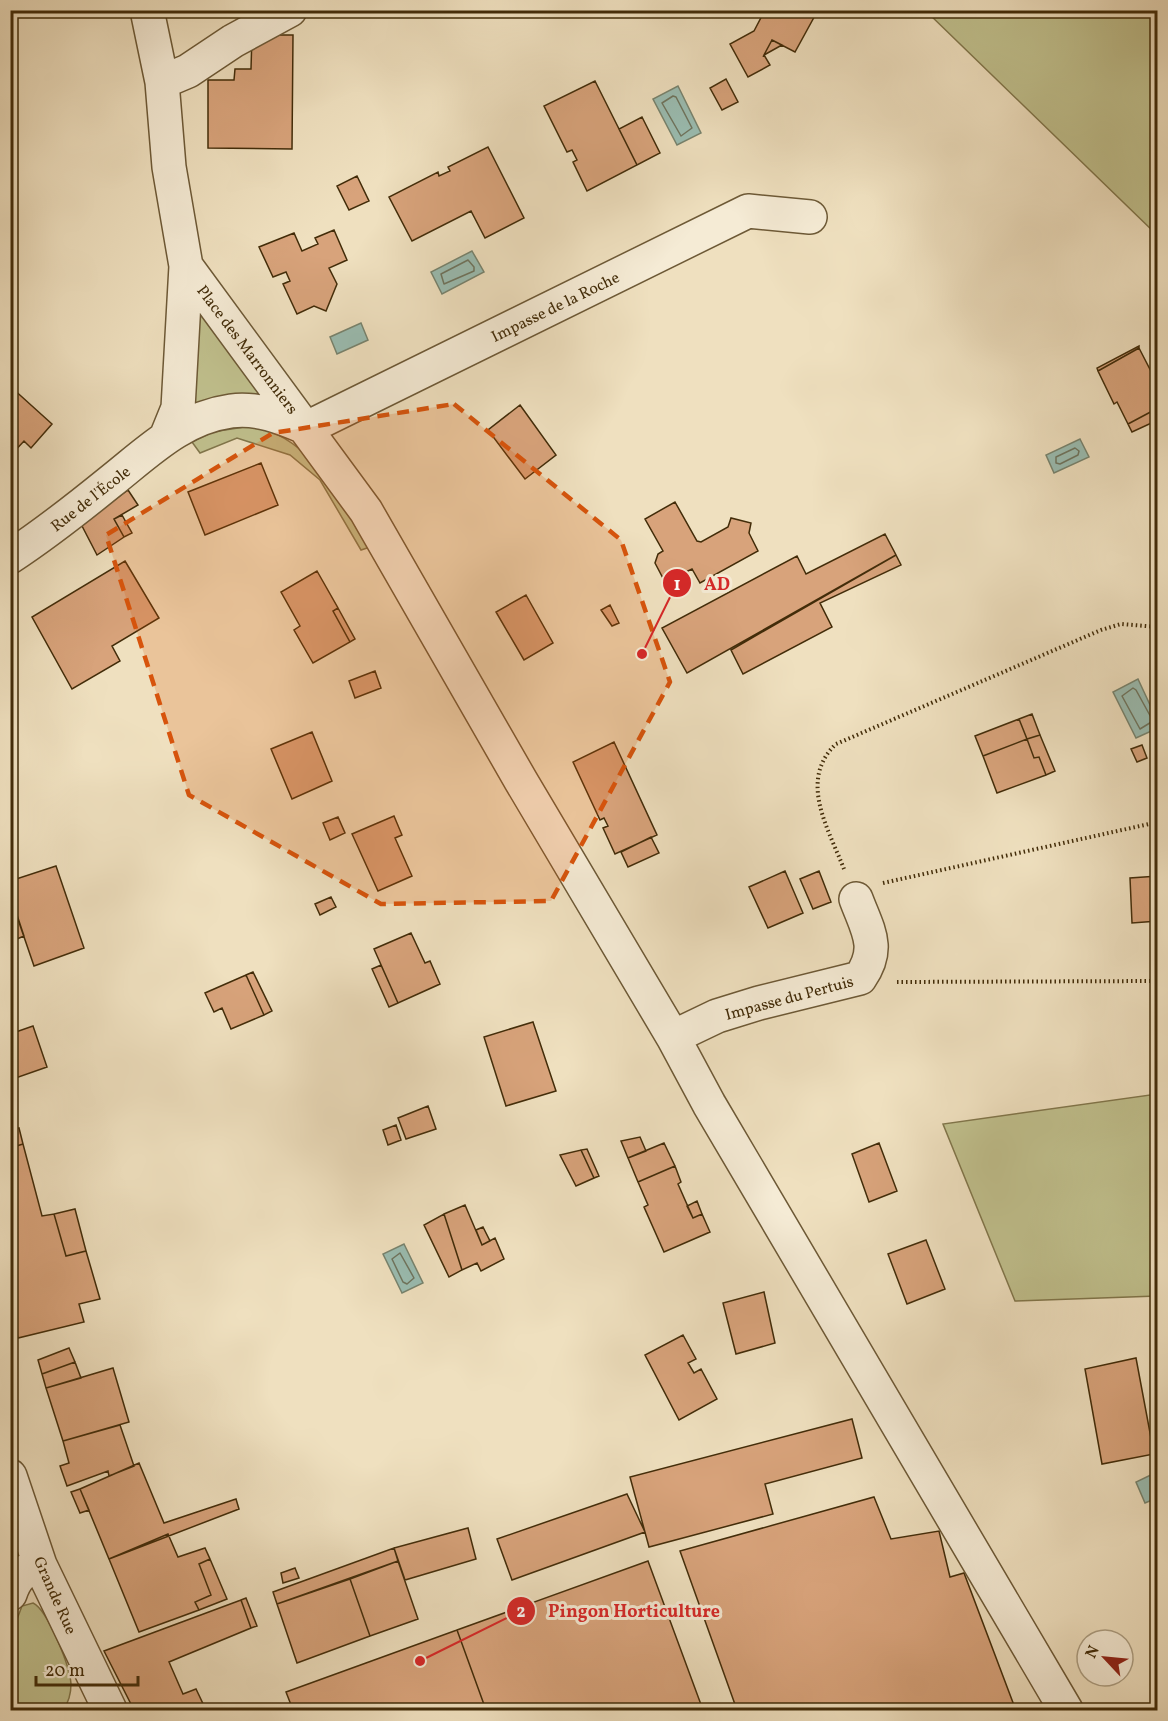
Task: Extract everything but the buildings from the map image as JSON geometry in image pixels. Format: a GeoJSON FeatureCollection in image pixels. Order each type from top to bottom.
{"type":"FeatureCollection","features":[{"type":"Feature","properties":{"kind":"street"},"geometry":{"type":"LineString","coordinates":[[147,10],[162,82],[169,166],[186,266],[178,408],[167,435]]}},
{"type":"Feature","properties":{"kind":"street"},"geometry":{"type":"LineString","coordinates":[[162,82],[188,71],[233,41],[290,10]]}},
{"type":"Feature","properties":{"kind":"street","name":"Impasse de la Roche"},"geometry":{"type":"LineString","coordinates":[[307,428],[748,211],[810,217]]}},
{"type":"Feature","properties":{"kind":"street","name":"Place des Marronniers"},"geometry":{"type":"LineString","coordinates":[[186,266],[307,428]]}},
{"type":"Feature","properties":{"kind":"street","name":"Place des Marronniers"},"geometry":{"type":"LineString","coordinates":[[167,435],[191,422],[233,410],[254,411],[279,417],[307,428]]}},
{"type":"Feature","properties":{"kind":"street"},"geometry":{"type":"LineString","coordinates":[[307,428],[366,511],[521,781],[673,1037],[709,1104],[1066,1710]]}},
{"type":"Feature","properties":{"kind":"street","name":"Rue de l'École"},"geometry":{"type":"LineString","coordinates":[[10,557],[60,523],[167,435]]}},
{"type":"Feature","properties":{"kind":"street","name":"Impasse du Pertuis"},"geometry":{"type":"LineString","coordinates":[[673,1037],[717,1017],[759,1003],[860,978],[872,959],[873,948],[856,899]]}},
{"type":"Feature","properties":{"kind":"street","name":"Grande Rue"},"geometry":{"type":"LineString","coordinates":[[10,1476],[40,1565],[110,1710]]}},
{"type":"Feature","properties":{"kind":"street"},"geometry":{"type":"LineString","coordinates":[[10,1594],[14,1583],[24,1570],[40,1565]]}},
{"type":"Feature","properties":{"kind":"path"},"geometry":{"type":"LineString","coordinates":[[1158,627],[1121,624],[1101,630],[836,744],[827,753],[817,774],[819,800],[856,899],[890,880],[1045,849],[1158,822]]}},
{"type":"Feature","properties":{"kind":"path"},"geometry":{"type":"LineString","coordinates":[[860,978],[895,982],[1158,981]]}},
{"type":"Feature","properties":{"kind":"highlighted area"},"geometry":{"type":"Polygon","coordinates":[[[454,404],[621,540],[670,682],[551,901],[381,904],[189,795],[106,535],[273,433],[454,404]]]}},
{"type":"Feature","properties":{"kind":"green space"},"geometry":{"type":"Polygon","coordinates":[[[926,11],[1157,11],[1157,235],[926,11]]]}},
{"type":"Feature","properties":{"kind":"green space"},"geometry":{"type":"Polygon","coordinates":[[[190,289],[271,397],[186,413],[190,289]]]}},
{"type":"Feature","properties":{"kind":"green space"},"geometry":{"type":"Polygon","coordinates":[[[251,426],[273,432],[308,456],[335,491],[370,547],[361,550],[320,480],[290,455],[237,438],[200,453],[192,442],[212,432],[251,426]]]}},
{"type":"Feature","properties":{"kind":"green space"},"geometry":{"type":"Polygon","coordinates":[[[1157,1094],[1157,1296],[1015,1301],[943,1124],[1157,1094]]]}},
{"type":"Feature","properties":{"kind":"green space"},"geometry":{"type":"Polygon","coordinates":[[[33,1603],[45,1616],[67,1665],[71,1688],[63,1710],[11,1710],[11,1635],[22,1606],[33,1603]]]}},
{"type":"Feature","properties":{"kind":"water"},"geometry":{"type":"Polygon","coordinates":[[[678,86],[701,133],[677,145],[653,99],[678,86]]]}},
{"type":"Feature","properties":{"kind":"water"},"geometry":{"type":"Polygon","coordinates":[[[472,251],[484,272],[442,294],[431,272],[472,251]]]}},
{"type":"Feature","properties":{"kind":"water"},"geometry":{"type":"Polygon","coordinates":[[[361,323],[368,340],[337,354],[330,337],[361,323]]]}},
{"type":"Feature","properties":{"kind":"water"},"geometry":{"type":"Polygon","coordinates":[[[1080,439],[1089,457],[1054,473],[1046,455],[1080,439]]]}},
{"type":"Feature","properties":{"kind":"water"},"geometry":{"type":"Polygon","coordinates":[[[1138,679],[1157,720],[1158,728],[1136,738],[1113,692],[1138,679]]]}},
{"type":"Feature","properties":{"kind":"water"},"geometry":{"type":"Polygon","coordinates":[[[404,1244],[423,1283],[402,1293],[383,1254],[404,1244]]]}},
{"type":"Feature","properties":{"kind":"water"},"geometry":{"type":"Polygon","coordinates":[[[1157,1472],[1157,1498],[1145,1503],[1136,1482],[1157,1472]]]}},
{"type":"Feature","properties":{"kind":"place","name":"AD"},"geometry":{"type":"Point","coordinates":[642,654]}},
{"type":"Feature","properties":{"kind":"place","name":"Pingon Horticulture"},"geometry":{"type":"Point","coordinates":[420,1661]}}]}
